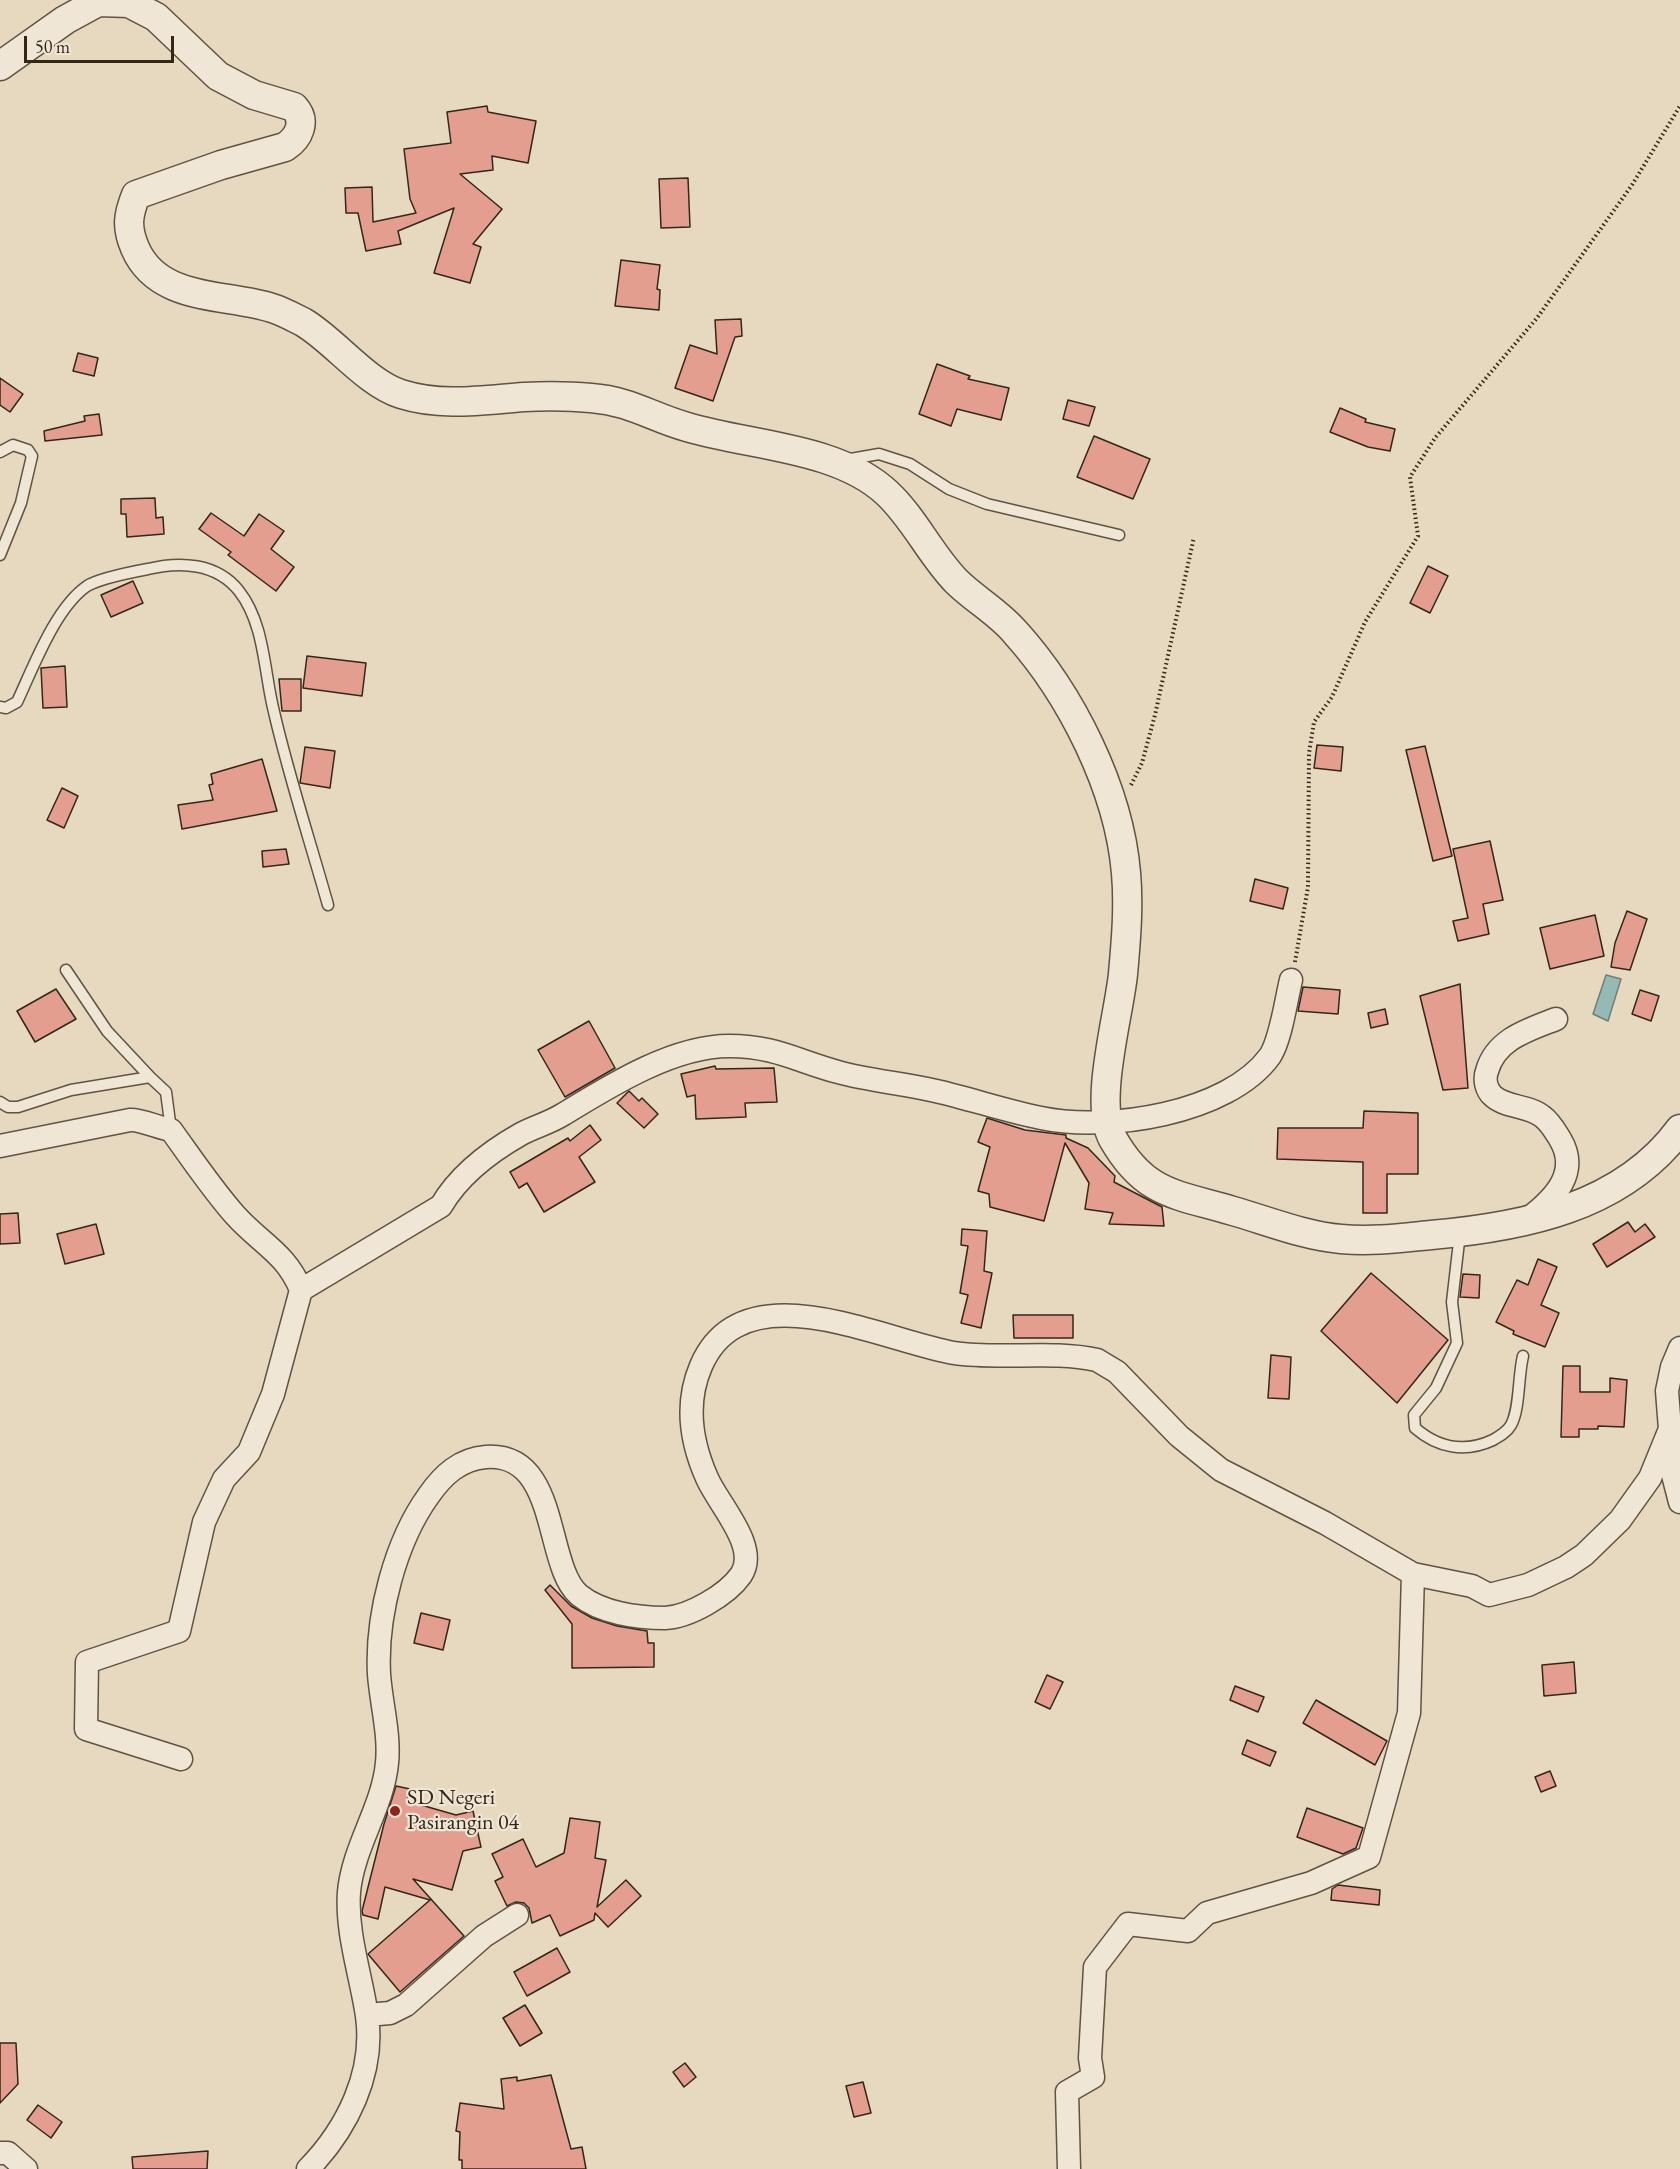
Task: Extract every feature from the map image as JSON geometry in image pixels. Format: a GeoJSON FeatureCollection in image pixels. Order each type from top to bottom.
{"type":"FeatureCollection","features":[{"type":"Feature","properties":{"kind":"street"},"geometry":{"type":"LineString","coordinates":[[0,66],[48,31],[98,2],[129,3],[156,17],[218,76],[254,94],[294,107],[301,121],[300,129],[293,142],[285,147],[221,165],[135,195],[127,221],[129,234],[140,260],[167,283],[194,293],[274,308],[308,325],[337,351],[396,393],[439,402],[547,396],[615,400],[647,410],[681,426],[836,461],[883,489],[942,566],[961,586],[1012,628],[1047,669],[1084,737],[1109,795],[1121,835],[1127,902],[1123,977],[1107,1082],[1106,1124],[1131,1167],[1157,1189],[1335,1239],[1385,1239],[1460,1233],[1521,1224],[1562,1212],[1618,1185],[1657,1156],[1680,1129]]}},
{"type":"Feature","properties":{"kind":"street"},"geometry":{"type":"LineString","coordinates":[[301,1290],[441,1206],[452,1188],[479,1163],[519,1136],[562,1115],[611,1084],[699,1048],[760,1047],[807,1060],[837,1072],[956,1095],[1042,1119],[1106,1124],[1191,1109],[1254,1073],[1271,1054],[1291,980]]}},
{"type":"Feature","properties":{"kind":"street"},"geometry":{"type":"LineString","coordinates":[[1521,1224],[1548,1203],[1565,1181],[1568,1162],[1563,1145],[1543,1117],[1494,1097],[1488,1090],[1485,1077],[1497,1049],[1527,1030],[1556,1019]]}},
{"type":"Feature","properties":{"kind":"street"},"geometry":{"type":"LineString","coordinates":[[0,1146],[130,1120],[140,1120],[149,1126],[171,1130],[222,1200],[255,1238],[287,1263],[301,1290],[273,1394],[249,1452],[224,1479],[204,1522],[179,1631],[87,1662],[86,1729],[181,1759]]}},
{"type":"Feature","properties":{"kind":"street"},"geometry":{"type":"LineString","coordinates":[[308,2169],[338,2133],[363,2079],[369,2044],[367,2015],[352,1933],[349,1892],[356,1862],[387,1766],[379,1646],[393,1570],[410,1526],[435,1486],[454,1468],[480,1458],[502,1458],[521,1467],[540,1494],[568,1576],[579,1594],[617,1613],[662,1617],[680,1615],[708,1602],[738,1578],[743,1572],[747,1556],[743,1541],[712,1490],[702,1467],[693,1435],[691,1399],[699,1370],[711,1347],[726,1333],[750,1321],[774,1316],[805,1317],[953,1353],[1097,1360],[1117,1372],[1152,1410],[1208,1462],[1325,1523],[1413,1574],[1472,1586],[1489,1595],[1528,1585],[1566,1567],[1603,1538],[1635,1501],[1650,1478],[1670,1430]]}},
{"type":"Feature","properties":{"kind":"street"},"geometry":{"type":"LineString","coordinates":[[1680,1348],[1672,1367],[1667,1391],[1673,1475],[1680,1502]]}},
{"type":"Feature","properties":{"kind":"street"},"geometry":{"type":"LineString","coordinates":[[1069,2169],[1067,2092],[1093,2077],[1090,2058],[1095,1966],[1128,1924],[1188,1931],[1207,1913],[1311,1883],[1369,1857],[1408,1713],[1413,1574]]}},
{"type":"Feature","properties":{"kind":"street"},"geometry":{"type":"LineString","coordinates":[[367,2015],[390,2013],[406,2005],[484,1936],[516,1915]]}},
{"type":"Feature","properties":{"kind":"street"},"geometry":{"type":"LineString","coordinates":[[0,2153],[8,2153],[26,2169]]}},
{"type":"Feature","properties":{"kind":"lane"},"geometry":{"type":"LineString","coordinates":[[0,452],[13,446],[28,450],[32,456],[21,503],[0,555]]}},
{"type":"Feature","properties":{"kind":"lane"},"geometry":{"type":"LineString","coordinates":[[836,461],[879,453],[910,464],[949,489],[987,504],[1119,536]]}},
{"type":"Feature","properties":{"kind":"lane"},"geometry":{"type":"LineString","coordinates":[[0,707],[6,708],[17,702],[58,621],[88,586],[165,564],[193,565],[219,572],[239,591],[252,613],[258,631],[274,713],[328,905]]}},
{"type":"Feature","properties":{"kind":"lane"},"geometry":{"type":"LineString","coordinates":[[66,970],[107,1032],[166,1092],[170,1108],[171,1130]]}},
{"type":"Feature","properties":{"kind":"lane"},"geometry":{"type":"LineString","coordinates":[[0,1102],[8,1107],[18,1107],[71,1090],[150,1077]]}},
{"type":"Feature","properties":{"kind":"lane"},"geometry":{"type":"LineString","coordinates":[[1460,1233],[1452,1302],[1457,1343],[1436,1388],[1414,1415],[1415,1428],[1438,1443],[1461,1448],[1484,1444],[1505,1432],[1514,1416],[1523,1356]]}},
{"type":"Feature","properties":{"kind":"path"},"geometry":{"type":"LineString","coordinates":[[1291,980],[1308,886],[1309,753],[1314,722],[1332,696],[1365,622],[1418,536],[1410,477],[1435,438],[1544,309],[1632,185],[1680,106]]}},
{"type":"Feature","properties":{"kind":"path"},"geometry":{"type":"LineString","coordinates":[[1109,795],[1123,796],[1142,763],[1194,537]]}},
{"type":"Feature","properties":{"kind":"water"},"geometry":{"type":"Polygon","coordinates":[[[1606,975],[1621,979],[1608,1021],[1593,1014],[1606,975]]]}},
{"type":"Feature","properties":{"kind":"building"},"geometry":{"type":"Polygon","coordinates":[[[487,106],[488,112],[536,121],[528,163],[492,156],[493,170],[460,174],[502,209],[473,244],[481,247],[470,283],[434,273],[454,208],[398,231],[401,244],[366,251],[358,213],[346,213],[345,188],[372,187],[373,222],[416,213],[410,199],[404,149],[451,143],[447,112],[487,106]]]}},
{"type":"Feature","properties":{"kind":"building"},"geometry":{"type":"Polygon","coordinates":[[[688,178],[690,227],[661,228],[659,179],[688,178]]]}},
{"type":"Feature","properties":{"kind":"building"},"geometry":{"type":"Polygon","coordinates":[[[621,260],[660,265],[657,289],[660,290],[659,310],[615,306],[621,260]]]}},
{"type":"Feature","properties":{"kind":"building"},"geometry":{"type":"Polygon","coordinates":[[[741,319],[742,336],[735,337],[713,401],[675,388],[690,345],[717,354],[715,320],[741,319]]]}},
{"type":"Feature","properties":{"kind":"building"},"geometry":{"type":"Polygon","coordinates":[[[78,353],[98,358],[94,376],[73,371],[78,353]]]}},
{"type":"Feature","properties":{"kind":"building"},"geometry":{"type":"Polygon","coordinates":[[[937,364],[970,376],[968,379],[1009,388],[1001,420],[957,409],[951,426],[919,414],[937,364]]]}},
{"type":"Feature","properties":{"kind":"building"},"geometry":{"type":"Polygon","coordinates":[[[0,378],[23,394],[10,412],[0,405],[0,378]]]}},
{"type":"Feature","properties":{"kind":"building"},"geometry":{"type":"Polygon","coordinates":[[[1068,400],[1095,407],[1089,426],[1063,419],[1068,400]]]}},
{"type":"Feature","properties":{"kind":"building"},"geometry":{"type":"Polygon","coordinates":[[[1340,408],[1366,419],[1365,422],[1395,429],[1390,451],[1368,447],[1330,432],[1340,408]]]}},
{"type":"Feature","properties":{"kind":"building"},"geometry":{"type":"Polygon","coordinates":[[[99,414],[102,435],[45,441],[44,431],[85,421],[84,416],[99,414]]]}},
{"type":"Feature","properties":{"kind":"building"},"geometry":{"type":"Polygon","coordinates":[[[1094,436],[1150,459],[1133,499],[1077,477],[1094,436]]]}},
{"type":"Feature","properties":{"kind":"building"},"geometry":{"type":"Polygon","coordinates":[[[155,498],[156,518],[163,517],[164,534],[127,537],[126,514],[121,514],[121,499],[155,498]]]}},
{"type":"Feature","properties":{"kind":"building"},"geometry":{"type":"Polygon","coordinates":[[[211,513],[244,536],[259,514],[284,531],[271,549],[294,567],[276,591],[228,555],[231,552],[199,529],[211,513]]]}},
{"type":"Feature","properties":{"kind":"building"},"geometry":{"type":"Polygon","coordinates":[[[1428,566],[1448,576],[1430,613],[1410,603],[1428,566]]]}},
{"type":"Feature","properties":{"kind":"building"},"geometry":{"type":"Polygon","coordinates":[[[133,581],[143,603],[111,617],[101,595],[133,581]]]}},
{"type":"Feature","properties":{"kind":"building"},"geometry":{"type":"Polygon","coordinates":[[[307,656],[366,663],[362,696],[303,688],[307,656]]]}},
{"type":"Feature","properties":{"kind":"building"},"geometry":{"type":"Polygon","coordinates":[[[65,666],[67,707],[43,708],[41,668],[65,666]]]}},
{"type":"Feature","properties":{"kind":"building"},"geometry":{"type":"Polygon","coordinates":[[[279,679],[301,679],[301,711],[282,711],[279,679]]]}},
{"type":"Feature","properties":{"kind":"building"},"geometry":{"type":"Polygon","coordinates":[[[1317,745],[1343,747],[1341,771],[1314,768],[1317,745]]]}},
{"type":"Feature","properties":{"kind":"building"},"geometry":{"type":"Polygon","coordinates":[[[1425,746],[1452,856],[1433,861],[1406,750],[1425,746]]]}},
{"type":"Feature","properties":{"kind":"building"},"geometry":{"type":"Polygon","coordinates":[[[305,747],[335,751],[330,788],[300,783],[305,747]]]}},
{"type":"Feature","properties":{"kind":"building"},"geometry":{"type":"Polygon","coordinates":[[[262,759],[277,811],[182,829],[178,805],[213,800],[209,785],[213,784],[211,774],[262,759]]]}},
{"type":"Feature","properties":{"kind":"building"},"geometry":{"type":"Polygon","coordinates":[[[62,788],[78,796],[64,828],[47,820],[62,788]]]}},
{"type":"Feature","properties":{"kind":"building"},"geometry":{"type":"Polygon","coordinates":[[[1490,841],[1503,900],[1483,904],[1489,934],[1458,941],[1453,921],[1468,918],[1453,849],[1490,841]]]}},
{"type":"Feature","properties":{"kind":"building"},"geometry":{"type":"Polygon","coordinates":[[[286,849],[289,864],[263,867],[262,851],[286,849]]]}},
{"type":"Feature","properties":{"kind":"building"},"geometry":{"type":"Polygon","coordinates":[[[1255,879],[1288,888],[1283,909],[1250,901],[1255,879]]]}},
{"type":"Feature","properties":{"kind":"building"},"geometry":{"type":"Polygon","coordinates":[[[1627,911],[1647,919],[1630,970],[1611,967],[1615,943],[1627,911]]]}},
{"type":"Feature","properties":{"kind":"building"},"geometry":{"type":"Polygon","coordinates":[[[1595,915],[1604,956],[1550,969],[1540,928],[1595,915]]]}},
{"type":"Feature","properties":{"kind":"building"},"geometry":{"type":"Polygon","coordinates":[[[1460,984],[1468,1088],[1443,1090],[1420,996],[1460,984]]]}},
{"type":"Feature","properties":{"kind":"building"},"geometry":{"type":"Polygon","coordinates":[[[1303,987],[1340,990],[1338,1014],[1298,1011],[1303,987]]]}},
{"type":"Feature","properties":{"kind":"building"},"geometry":{"type":"Polygon","coordinates":[[[56,989],[76,1019],[35,1042],[17,1011],[56,989]]]}},
{"type":"Feature","properties":{"kind":"building"},"geometry":{"type":"Polygon","coordinates":[[[1640,990],[1659,996],[1651,1021],[1632,1014],[1640,990]]]}},
{"type":"Feature","properties":{"kind":"building"},"geometry":{"type":"Polygon","coordinates":[[[1385,1009],[1388,1024],[1371,1028],[1368,1013],[1385,1009]]]}},
{"type":"Feature","properties":{"kind":"building"},"geometry":{"type":"Polygon","coordinates":[[[589,1021],[615,1068],[565,1097],[538,1050],[589,1021]]]}},
{"type":"Feature","properties":{"kind":"building"},"geometry":{"type":"Polygon","coordinates":[[[715,1066],[716,1069],[774,1068],[777,1102],[745,1103],[746,1117],[696,1119],[695,1095],[687,1097],[681,1074],[715,1066]]]}},
{"type":"Feature","properties":{"kind":"building"},"geometry":{"type":"Polygon","coordinates":[[[629,1091],[639,1101],[642,1098],[658,1114],[644,1128],[617,1103],[629,1091]]]}},
{"type":"Feature","properties":{"kind":"building"},"geometry":{"type":"Polygon","coordinates":[[[1364,1111],[1418,1113],[1418,1174],[1387,1174],[1387,1213],[1363,1213],[1363,1162],[1277,1159],[1278,1128],[1363,1128],[1364,1111]]]}},
{"type":"Feature","properties":{"kind":"building"},"geometry":{"type":"Polygon","coordinates":[[[987,1118],[1025,1130],[1066,1135],[1066,1138],[1088,1148],[1115,1176],[1114,1182],[1162,1207],[1164,1226],[1109,1224],[1113,1213],[1085,1209],[1089,1183],[1065,1143],[1044,1221],[990,1207],[989,1194],[978,1191],[990,1147],[978,1142],[987,1118]]]}},
{"type":"Feature","properties":{"kind":"building"},"geometry":{"type":"Polygon","coordinates":[[[590,1125],[601,1140],[579,1157],[595,1182],[544,1212],[527,1183],[519,1188],[510,1172],[568,1138],[570,1141],[590,1125]]]}},
{"type":"Feature","properties":{"kind":"building"},"geometry":{"type":"Polygon","coordinates":[[[18,1213],[20,1243],[0,1244],[0,1214],[18,1213]]]}},
{"type":"Feature","properties":{"kind":"building"},"geometry":{"type":"Polygon","coordinates":[[[1628,1222],[1635,1232],[1645,1224],[1655,1237],[1607,1267],[1593,1244],[1628,1222]]]}},
{"type":"Feature","properties":{"kind":"building"},"geometry":{"type":"Polygon","coordinates":[[[96,1224],[104,1254],[65,1264],[57,1234],[96,1224]]]}},
{"type":"Feature","properties":{"kind":"building"},"geometry":{"type":"Polygon","coordinates":[[[962,1229],[987,1231],[984,1271],[992,1273],[981,1328],[961,1323],[968,1295],[960,1293],[968,1246],[961,1245],[962,1229]]]}},
{"type":"Feature","properties":{"kind":"building"},"geometry":{"type":"Polygon","coordinates":[[[1538,1259],[1557,1267],[1541,1305],[1559,1313],[1545,1347],[1513,1334],[1514,1331],[1496,1322],[1517,1280],[1528,1285],[1538,1259]]]}},
{"type":"Feature","properties":{"kind":"building"},"geometry":{"type":"Polygon","coordinates":[[[1371,1273],[1448,1340],[1397,1403],[1321,1331],[1371,1273]]]}},
{"type":"Feature","properties":{"kind":"building"},"geometry":{"type":"Polygon","coordinates":[[[1463,1274],[1480,1275],[1479,1298],[1460,1297],[1463,1274]]]}},
{"type":"Feature","properties":{"kind":"building"},"geometry":{"type":"Polygon","coordinates":[[[1013,1315],[1073,1315],[1073,1338],[1014,1338],[1013,1315]]]}},
{"type":"Feature","properties":{"kind":"building"},"geometry":{"type":"Polygon","coordinates":[[[1271,1355],[1291,1357],[1289,1399],[1268,1398],[1271,1355]]]}},
{"type":"Feature","properties":{"kind":"building"},"geometry":{"type":"Polygon","coordinates":[[[1563,1366],[1580,1366],[1580,1392],[1610,1392],[1610,1378],[1627,1380],[1624,1427],[1598,1426],[1598,1429],[1579,1429],[1579,1437],[1561,1437],[1563,1366]]]}},
{"type":"Feature","properties":{"kind":"building"},"geometry":{"type":"Polygon","coordinates":[[[550,1585],[571,1606],[592,1618],[617,1626],[647,1631],[648,1643],[654,1643],[654,1667],[572,1668],[572,1624],[545,1590],[550,1585]]]}},
{"type":"Feature","properties":{"kind":"building"},"geometry":{"type":"Polygon","coordinates":[[[421,1613],[450,1620],[443,1650],[414,1643],[421,1613]]]}},
{"type":"Feature","properties":{"kind":"building"},"geometry":{"type":"Polygon","coordinates":[[[1574,1662],[1576,1693],[1544,1696],[1542,1665],[1574,1662]]]}},
{"type":"Feature","properties":{"kind":"building"},"geometry":{"type":"Polygon","coordinates":[[[1047,1675],[1063,1682],[1050,1709],[1035,1702],[1047,1675]]]}},
{"type":"Feature","properties":{"kind":"building"},"geometry":{"type":"Polygon","coordinates":[[[1235,1686],[1264,1697],[1258,1712],[1230,1700],[1235,1686]]]}},
{"type":"Feature","properties":{"kind":"building"},"geometry":{"type":"Polygon","coordinates":[[[1316,1700],[1387,1741],[1375,1765],[1303,1723],[1316,1700]]]}},
{"type":"Feature","properties":{"kind":"building"},"geometry":{"type":"Polygon","coordinates":[[[1247,1740],[1276,1752],[1270,1766],[1242,1754],[1247,1740]]]}},
{"type":"Feature","properties":{"kind":"building"},"geometry":{"type":"Polygon","coordinates":[[[1550,1771],[1556,1786],[1541,1792],[1535,1777],[1550,1771]]]}},
{"type":"Feature","properties":{"kind":"building"},"geometry":{"type":"Polygon","coordinates":[[[396,1786],[410,1789],[407,1801],[456,1815],[473,1811],[481,1847],[463,1851],[452,1890],[413,1879],[464,1936],[400,1992],[368,1954],[430,1900],[385,1887],[378,1919],[363,1915],[362,1911],[396,1786]]]}},
{"type":"Feature","properties":{"kind":"building"},"geometry":{"type":"Polygon","coordinates":[[[1307,1808],[1363,1828],[1356,1848],[1343,1854],[1297,1837],[1307,1808]]]}},
{"type":"Feature","properties":{"kind":"building"},"geometry":{"type":"Polygon","coordinates":[[[570,1818],[600,1822],[595,1858],[606,1860],[597,1907],[626,1880],[641,1896],[608,1927],[595,1913],[594,1920],[560,1936],[550,1915],[532,1923],[529,1908],[524,1903],[516,1902],[507,1906],[495,1881],[503,1877],[492,1854],[523,1839],[536,1867],[564,1853],[570,1818]]]}},
{"type":"Feature","properties":{"kind":"building"},"geometry":{"type":"Polygon","coordinates":[[[1338,1885],[1380,1890],[1379,1905],[1331,1900],[1332,1889],[1338,1885]]]}},
{"type":"Feature","properties":{"kind":"building"},"geometry":{"type":"Polygon","coordinates":[[[557,1948],[570,1972],[527,1996],[514,1972],[557,1948]]]}},
{"type":"Feature","properties":{"kind":"building"},"geometry":{"type":"Polygon","coordinates":[[[525,2005],[542,2033],[520,2046],[503,2018],[525,2005]]]}},
{"type":"Feature","properties":{"kind":"building"},"geometry":{"type":"Polygon","coordinates":[[[0,2043],[16,2043],[18,2084],[0,2103],[0,2043]]]}},
{"type":"Feature","properties":{"kind":"building"},"geometry":{"type":"Polygon","coordinates":[[[685,2063],[696,2077],[684,2087],[673,2072],[685,2063]]]}},
{"type":"Feature","properties":{"kind":"building"},"geometry":{"type":"Polygon","coordinates":[[[551,2075],[571,2149],[582,2147],[586,2169],[462,2169],[462,2160],[459,2160],[460,2132],[456,2131],[460,2103],[504,2109],[501,2079],[517,2077],[517,2081],[551,2075]]]}},
{"type":"Feature","properties":{"kind":"building"},"geometry":{"type":"Polygon","coordinates":[[[863,2082],[871,2113],[854,2117],[846,2086],[863,2082]]]}},
{"type":"Feature","properties":{"kind":"building"},"geometry":{"type":"Polygon","coordinates":[[[38,2105],[62,2122],[51,2138],[27,2120],[38,2105]]]}},
{"type":"Feature","properties":{"kind":"building"},"geometry":{"type":"Polygon","coordinates":[[[208,2151],[207,2169],[133,2169],[132,2157],[208,2151]]]}},
{"type":"Feature","properties":{"kind":"place","name":"SD Negeri Pasirangin 04"},"geometry":{"type":"Point","coordinates":[395,1811]}}]}
